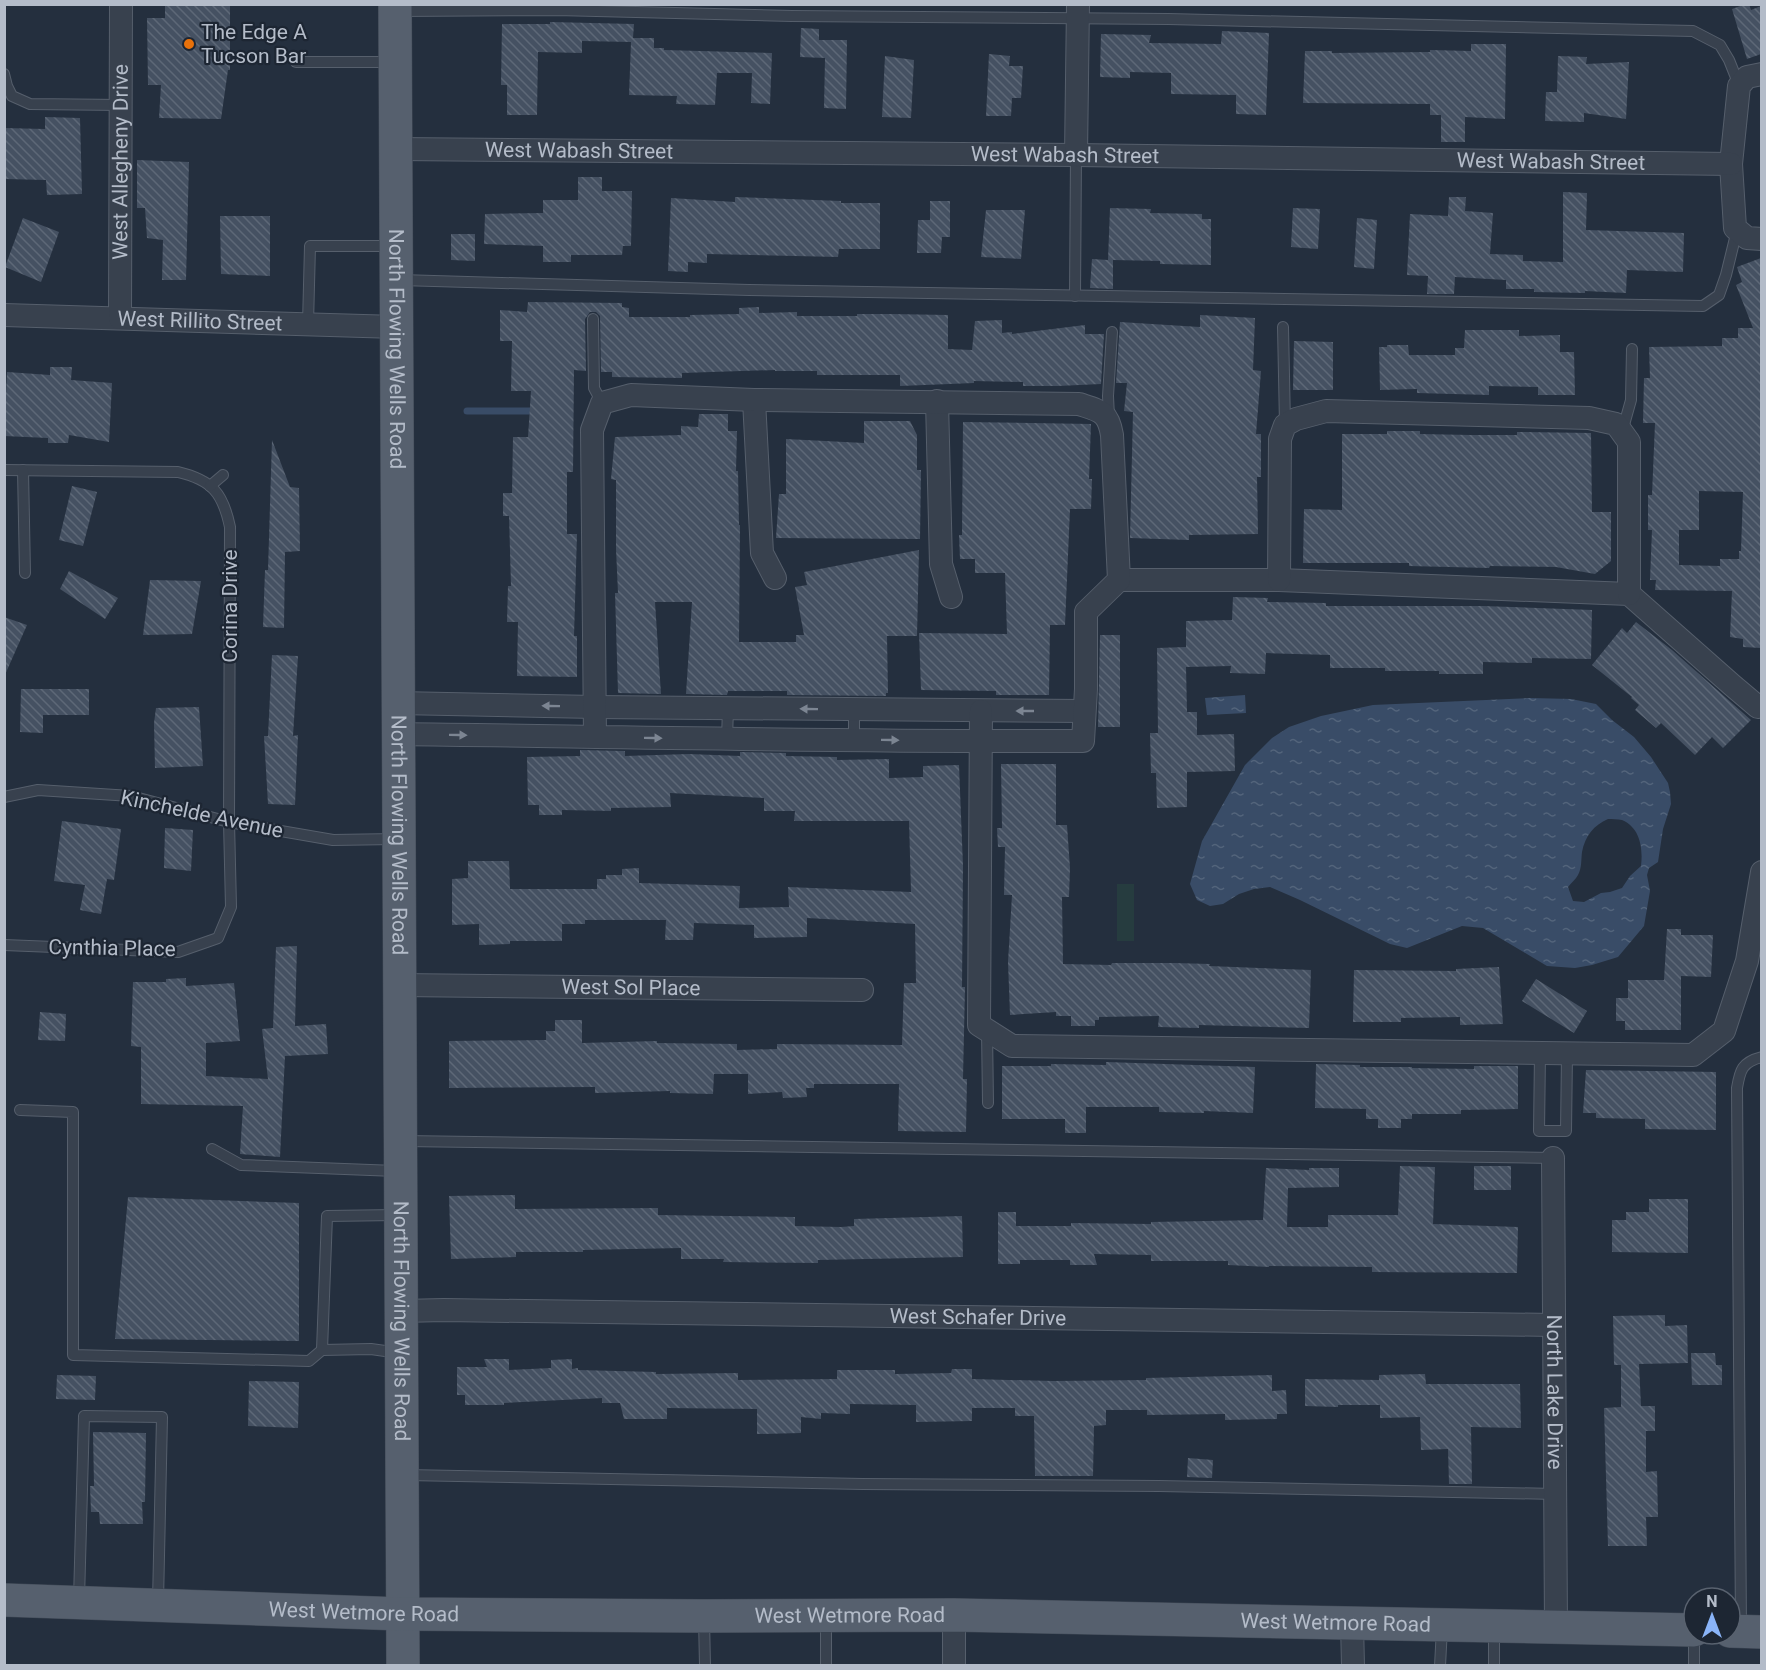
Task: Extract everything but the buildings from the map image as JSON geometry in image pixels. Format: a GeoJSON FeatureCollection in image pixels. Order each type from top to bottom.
{"type":"FeatureCollection","features":[{"type":"Feature","properties":{"kind":"main road","name":"North Flowing Wells Road"},"geometry":{"type":"LineString","coordinates":[[395,8],[403,1665]]}},
{"type":"Feature","properties":{"kind":"main road","name":"West Wetmore Road"},"geometry":{"type":"LineString","coordinates":[[4,1600],[402,1614],[954,1615],[1682,1630]]}},
{"type":"Feature","properties":{"kind":"street","name":"West Allegheny Drive"},"geometry":{"type":"LineString","coordinates":[[120,318],[121,4]]}},
{"type":"Feature","properties":{"kind":"street"},"geometry":{"type":"LineString","coordinates":[[1076,155],[1078,12]]}},
{"type":"Feature","properties":{"kind":"street"},"geometry":{"type":"LineString","coordinates":[[1761,74],[1747,77],[1739,86],[1731,164],[1735,228],[1747,238],[1761,238]]}},
{"type":"Feature","properties":{"kind":"street","name":"West Wabash Street"},"geometry":{"type":"LineString","coordinates":[[397,149],[1731,164]]}},
{"type":"Feature","properties":{"kind":"street","name":"West Rillito Street"},"geometry":{"type":"LineString","coordinates":[[4,315],[397,327]]}},
{"type":"Feature","properties":{"kind":"street"},"geometry":{"type":"LineString","coordinates":[[595,737],[592,430],[602,403],[631,395],[754,400],[1079,404],[1100,411],[1110,421],[1112,435],[1119,580]]}},
{"type":"Feature","properties":{"kind":"street"},"geometry":{"type":"LineString","coordinates":[[754,400],[762,552],[774,578]]}},
{"type":"Feature","properties":{"kind":"street"},"geometry":{"type":"LineString","coordinates":[[938,401],[941,564],[951,597]]}},
{"type":"Feature","properties":{"kind":"street"},"geometry":{"type":"LineString","coordinates":[[1279,580],[1280,439],[1285,425],[1296,419],[1326,411],[1589,418],[1616,424],[1629,442],[1629,594]]}},
{"type":"Feature","properties":{"kind":"street"},"geometry":{"type":"LineString","coordinates":[[399,719],[595,737],[1083,741],[1086,612],[1119,580],[1279,580],[1629,594],[1760,710]]}},
{"type":"Feature","properties":{"kind":"street"},"geometry":{"type":"LineString","coordinates":[[399,719],[595,707],[1083,711]]}},
{"type":"Feature","properties":{"kind":"street"},"geometry":{"type":"LineString","coordinates":[[981,711],[979,1025],[1012,1046],[1694,1055],[1724,1030],[1754,961],[1761,872]]}},
{"type":"Feature","properties":{"kind":"street","name":"West Sol Place"},"geometry":{"type":"LineString","coordinates":[[400,985],[861,990]]}},
{"type":"Feature","properties":{"kind":"street","name":"North Lake Drive"},"geometry":{"type":"LineString","coordinates":[[1552,1158],[1556,1626]]}},
{"type":"Feature","properties":{"kind":"street","name":"West Schafer Drive"},"geometry":{"type":"LineString","coordinates":[[402,1311],[1554,1325]]}},
{"type":"Feature","properties":{"kind":"street"},"geometry":{"type":"LineString","coordinates":[[954,1615],[954,1665]]}},
{"type":"Feature","properties":{"kind":"street"},"geometry":{"type":"LineString","coordinates":[[1352,1624],[1353,1665]]}},
{"type":"Feature","properties":{"kind":"lane"},"geometry":{"type":"LineString","coordinates":[[395,8],[792,16],[1078,12],[1694,32],[1720,45],[1729,60],[1739,86]]}},
{"type":"Feature","properties":{"kind":"lane"},"geometry":{"type":"LineString","coordinates":[[296,62],[396,62]]}},
{"type":"Feature","properties":{"kind":"lane"},"geometry":{"type":"LineString","coordinates":[[4,74],[12,96],[30,104],[121,105]]}},
{"type":"Feature","properties":{"kind":"lane"},"geometry":{"type":"LineString","coordinates":[[1075,296],[1076,155]]}},
{"type":"Feature","properties":{"kind":"lane"},"geometry":{"type":"LineString","coordinates":[[397,280],[749,291],[1703,306],[1719,295],[1737,230]]}},
{"type":"Feature","properties":{"kind":"lane"},"geometry":{"type":"LineString","coordinates":[[308,324],[310,246],[397,246]]}},
{"type":"Feature","properties":{"kind":"lane"},"geometry":{"type":"LineString","coordinates":[[593,319],[594,388],[602,403]]}},
{"type":"Feature","properties":{"kind":"lane"},"geometry":{"type":"LineString","coordinates":[[1283,327],[1285,425]]}},
{"type":"Feature","properties":{"kind":"lane"},"geometry":{"type":"LineString","coordinates":[[1110,421],[1108,396],[1112,332]]}},
{"type":"Feature","properties":{"kind":"lane"},"geometry":{"type":"LineString","coordinates":[[1622,432],[1631,400],[1632,349]]}},
{"type":"Feature","properties":{"kind":"lane"},"geometry":{"type":"LineString","coordinates":[[4,470],[178,472],[192,475],[210,486],[224,475]]}},
{"type":"Feature","properties":{"kind":"lane"},"geometry":{"type":"LineString","coordinates":[[23,471],[25,573]]}},
{"type":"Feature","properties":{"kind":"lane","name":"Corina Drive"},"geometry":{"type":"LineString","coordinates":[[210,486],[222,498],[230,526],[231,907],[218,938]]}},
{"type":"Feature","properties":{"kind":"lane"},"geometry":{"type":"LineString","coordinates":[[727,739],[728,708]]}},
{"type":"Feature","properties":{"kind":"lane"},"geometry":{"type":"LineString","coordinates":[[854,710],[854,740]]}},
{"type":"Feature","properties":{"kind":"lane","name":"Kinchelde Avenue"},"geometry":{"type":"LineString","coordinates":[[4,797],[38,790],[131,796],[229,822],[333,840],[399,839]]}},
{"type":"Feature","properties":{"kind":"lane","name":"Cynthia Place"},"geometry":{"type":"LineString","coordinates":[[4,945],[178,952],[218,938]]}},
{"type":"Feature","properties":{"kind":"lane"},"geometry":{"type":"LineString","coordinates":[[987,1030],[988,1102]]}},
{"type":"Feature","properties":{"kind":"lane"},"geometry":{"type":"LineString","coordinates":[[1540,1053],[1539,1131],[1566,1131],[1567,1054]]}},
{"type":"Feature","properties":{"kind":"lane"},"geometry":{"type":"LineString","coordinates":[[1744,1631],[1737,1088],[1740,1071],[1747,1063],[1761,1057]]}},
{"type":"Feature","properties":{"kind":"lane"},"geometry":{"type":"LineString","coordinates":[[20,1110],[73,1112],[73,1355],[309,1361],[322,1350],[371,1349],[402,1354]]}},
{"type":"Feature","properties":{"kind":"lane"},"geometry":{"type":"LineString","coordinates":[[212,1149],[241,1165],[401,1156],[1552,1158]]}},
{"type":"Feature","properties":{"kind":"lane"},"geometry":{"type":"LineString","coordinates":[[322,1350],[327,1216],[401,1215]]}},
{"type":"Feature","properties":{"kind":"lane"},"geometry":{"type":"LineString","coordinates":[[78,1603],[84,1416],[162,1417],[158,1606]]}},
{"type":"Feature","properties":{"kind":"lane"},"geometry":{"type":"LineString","coordinates":[[403,1475],[1555,1494]]}},
{"type":"Feature","properties":{"kind":"lane"},"geometry":{"type":"LineString","coordinates":[[826,1615],[826,1665]]}},
{"type":"Feature","properties":{"kind":"lane"},"geometry":{"type":"LineString","coordinates":[[704,1616],[705,1665]]}},
{"type":"Feature","properties":{"kind":"lane"},"geometry":{"type":"LineString","coordinates":[[1440,1665],[1442,1625]]}},
{"type":"Feature","properties":{"kind":"lane"},"geometry":{"type":"LineString","coordinates":[[1494,1665],[1495,1625]]}},
{"type":"Feature","properties":{"kind":"lane"},"geometry":{"type":"LineString","coordinates":[[1694,1646],[1694,1665]]}},
{"type":"Feature","properties":{"kind":"green space"},"geometry":{"type":"Polygon","coordinates":[[[1117,884],[1134,884],[1134,941],[1117,941],[1117,884]]]}},
{"type":"Feature","properties":{"kind":"water"},"geometry":{"type":"Polygon","coordinates":[[[1245,695],[1246,713],[1207,715],[1205,698],[1245,695]]]}},
{"type":"Feature","properties":{"kind":"water"},"geometry":{"type":"Polygon","coordinates":[[[1530,698],[1571,699],[1596,704],[1634,737],[1668,783],[1671,804],[1663,829],[1658,862],[1649,868],[1647,875],[1650,891],[1644,926],[1618,957],[1575,968],[1547,966],[1483,928],[1462,926],[1407,948],[1390,944],[1270,887],[1239,894],[1223,904],[1210,906],[1197,900],[1190,884],[1202,841],[1245,765],[1272,738],[1289,727],[1321,716],[1373,705],[1530,698]],[[1608,819],[1594,828],[1585,841],[1579,872],[1568,887],[1573,901],[1584,902],[1601,893],[1622,888],[1641,866],[1641,847],[1633,828],[1622,820],[1608,819]]]}},
{"type":"Feature","properties":{"kind":"waterway"},"geometry":{"type":"LineString","coordinates":[[467,411],[538,411]]}},
{"type":"Feature","properties":{"kind":"place","name":"The Edge A Tucson Bar"},"geometry":{"type":"Point","coordinates":[189,44]}}]}
